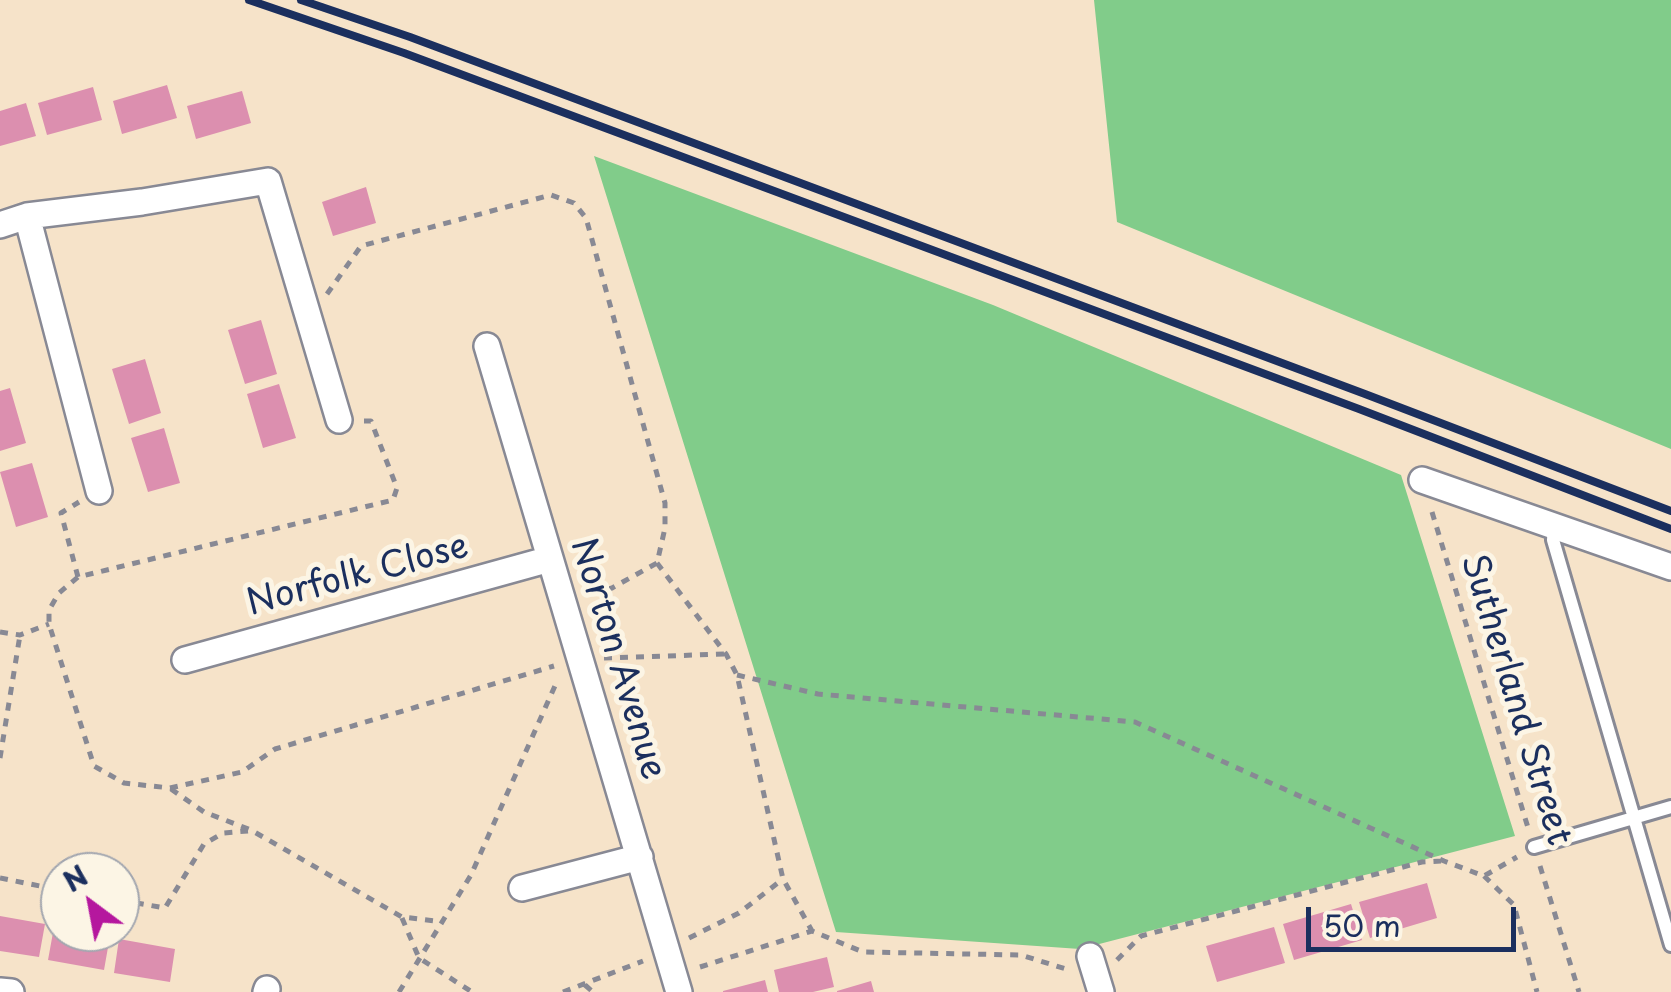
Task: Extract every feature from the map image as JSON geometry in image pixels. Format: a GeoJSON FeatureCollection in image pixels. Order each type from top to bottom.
{"type":"FeatureCollection","features":[{"type":"Feature","properties":{"kind":"street"},"geometry":{"type":"LineString","coordinates":[[0,225],[27,216],[268,181],[338,420]]}},
{"type":"Feature","properties":{"kind":"street"},"geometry":{"type":"LineString","coordinates":[[27,216],[100,490]]}},
{"type":"Feature","properties":{"kind":"street","name":"Norton Avenue"},"geometry":{"type":"LineString","coordinates":[[487,346],[677,984]]}},
{"type":"Feature","properties":{"kind":"street"},"geometry":{"type":"LineString","coordinates":[[1422,480],[1671,568]]}},
{"type":"Feature","properties":{"kind":"street","name":"Norfolk Close"},"geometry":{"type":"LineString","coordinates":[[185,660],[550,560]]}},
{"type":"Feature","properties":{"kind":"street"},"geometry":{"type":"LineString","coordinates":[[522,888],[640,857]]}},
{"type":"Feature","properties":{"kind":"street"},"geometry":{"type":"LineString","coordinates":[[0,990],[11,992]]}},
{"type":"Feature","properties":{"kind":"lane"},"geometry":{"type":"LineString","coordinates":[[1554,525],[1553,540],[1671,946]]}},
{"type":"Feature","properties":{"kind":"lane"},"geometry":{"type":"LineString","coordinates":[[1534,847],[1671,807]]}},
{"type":"Feature","properties":{"kind":"path"},"geometry":{"type":"LineString","coordinates":[[303,300],[327,294],[361,246],[551,195],[574,202],[586,218],[666,503],[657,562],[612,588],[563,600]]}},
{"type":"Feature","properties":{"kind":"path"},"geometry":{"type":"LineString","coordinates":[[338,420],[371,421],[397,488],[393,500],[78,577],[59,592],[49,610],[50,624],[94,766],[124,783],[170,788],[242,772],[275,749],[565,662],[471,875],[399,992]]}},
{"type":"Feature","properties":{"kind":"path","name":"Sutherland Street"},"geometry":{"type":"LineString","coordinates":[[1422,480],[1579,992]]}},
{"type":"Feature","properties":{"kind":"path"},"geometry":{"type":"LineString","coordinates":[[78,577],[61,512],[100,490]]}},
{"type":"Feature","properties":{"kind":"path"},"geometry":{"type":"LineString","coordinates":[[657,562],[726,654],[736,675],[784,879],[812,931],[864,952],[1021,955],[1056,967],[1096,974],[1141,936],[1422,862],[1444,861]]}},
{"type":"Feature","properties":{"kind":"path"},"geometry":{"type":"LineString","coordinates":[[0,632],[20,635],[50,624]]}},
{"type":"Feature","properties":{"kind":"path"},"geometry":{"type":"LineString","coordinates":[[0,758],[20,635]]}},
{"type":"Feature","properties":{"kind":"path"},"geometry":{"type":"LineString","coordinates":[[580,658],[726,654]]}},
{"type":"Feature","properties":{"kind":"path"},"geometry":{"type":"LineString","coordinates":[[736,675],[818,694],[1135,722],[1484,876],[1514,905],[1537,992]]}},
{"type":"Feature","properties":{"kind":"path"},"geometry":{"type":"LineString","coordinates":[[170,788],[204,812],[252,830],[402,917],[444,922]]}},
{"type":"Feature","properties":{"kind":"path"},"geometry":{"type":"LineString","coordinates":[[140,904],[164,908],[204,844],[223,834],[252,830]]}},
{"type":"Feature","properties":{"kind":"path"},"geometry":{"type":"LineString","coordinates":[[1484,876],[1534,847]]}},
{"type":"Feature","properties":{"kind":"path"},"geometry":{"type":"LineString","coordinates":[[0,878],[40,886]]}},
{"type":"Feature","properties":{"kind":"path"},"geometry":{"type":"LineString","coordinates":[[563,992],[585,986],[739,913],[784,879]]}},
{"type":"Feature","properties":{"kind":"path"},"geometry":{"type":"LineString","coordinates":[[402,917],[418,958],[472,992]]}},
{"type":"Feature","properties":{"kind":"path"},"geometry":{"type":"LineString","coordinates":[[677,984],[812,931]]}},
{"type":"Feature","properties":{"kind":"path"},"geometry":{"type":"LineString","coordinates":[[585,986],[593,992]]}},
{"type":"Feature","properties":{"kind":"green space"},"geometry":{"type":"Polygon","coordinates":[[[1094,0],[1671,0],[1671,449],[1117,222],[1094,0]]]}},
{"type":"Feature","properties":{"kind":"green space"},"geometry":{"type":"Polygon","coordinates":[[[594,156],[993,305],[1401,475],[1515,836],[1080,949],[836,932],[594,156]]]}},
{"type":"Feature","properties":{"kind":"building"},"geometry":{"type":"Polygon","coordinates":[[[167,85],[177,118],[122,134],[113,101],[167,85]]]}},
{"type":"Feature","properties":{"kind":"building"},"geometry":{"type":"Polygon","coordinates":[[[93,87],[102,120],[47,135],[38,103],[93,87]]]}},
{"type":"Feature","properties":{"kind":"building"},"geometry":{"type":"Polygon","coordinates":[[[242,91],[251,123],[196,139],[187,106],[242,91]]]}},
{"type":"Feature","properties":{"kind":"building"},"geometry":{"type":"Polygon","coordinates":[[[26,103],[36,136],[0,146],[0,111],[26,103]]]}},
{"type":"Feature","properties":{"kind":"building"},"geometry":{"type":"Polygon","coordinates":[[[366,187],[376,223],[333,236],[322,202],[366,187]]]}},
{"type":"Feature","properties":{"kind":"building"},"geometry":{"type":"Polygon","coordinates":[[[261,320],[277,374],[245,384],[228,330],[261,320]]]}},
{"type":"Feature","properties":{"kind":"building"},"geometry":{"type":"Polygon","coordinates":[[[145,359],[161,413],[129,424],[112,369],[145,359]]]}},
{"type":"Feature","properties":{"kind":"building"},"geometry":{"type":"Polygon","coordinates":[[[279,384],[296,438],[263,448],[247,394],[279,384]]]}},
{"type":"Feature","properties":{"kind":"building"},"geometry":{"type":"Polygon","coordinates":[[[10,388],[26,443],[0,451],[0,391],[10,388]]]}},
{"type":"Feature","properties":{"kind":"building"},"geometry":{"type":"Polygon","coordinates":[[[164,428],[180,483],[148,492],[131,438],[164,428]]]}},
{"type":"Feature","properties":{"kind":"building"},"geometry":{"type":"Polygon","coordinates":[[[32,463],[48,517],[16,527],[0,472],[32,463]]]}},
{"type":"Feature","properties":{"kind":"building"},"geometry":{"type":"Polygon","coordinates":[[[1427,883],[1437,918],[1370,938],[1359,902],[1427,883]]]}},
{"type":"Feature","properties":{"kind":"building"},"geometry":{"type":"Polygon","coordinates":[[[1351,904],[1362,940],[1294,960],[1283,924],[1351,904]]]}},
{"type":"Feature","properties":{"kind":"building"},"geometry":{"type":"Polygon","coordinates":[[[0,916],[40,923],[39,957],[0,951],[0,916]]]}},
{"type":"Feature","properties":{"kind":"building"},"geometry":{"type":"Polygon","coordinates":[[[1274,927],[1285,963],[1217,982],[1206,946],[1274,927]]]}},
{"type":"Feature","properties":{"kind":"building"},"geometry":{"type":"Polygon","coordinates":[[[140,943],[175,949],[170,982],[114,973],[117,952],[140,952],[140,943]]]}},
{"type":"Feature","properties":{"kind":"building"},"geometry":{"type":"Polygon","coordinates":[[[49,952],[107,952],[104,970],[48,960],[49,952]]]}},
{"type":"Feature","properties":{"kind":"building"},"geometry":{"type":"Polygon","coordinates":[[[827,957],[834,987],[813,992],[779,992],[774,970],[827,957]]]}},
{"type":"Feature","properties":{"kind":"building"},"geometry":{"type":"Polygon","coordinates":[[[765,980],[768,992],[723,992],[723,991],[765,980]]]}},
{"type":"Feature","properties":{"kind":"building"},"geometry":{"type":"Polygon","coordinates":[[[871,981],[874,992],[837,992],[837,991],[871,981]]]}},
{"type":"Feature","properties":{"kind":"railway"},"geometry":{"type":"LineString","coordinates":[[249,0],[404,53],[1671,529]]}},
{"type":"Feature","properties":{"kind":"railway"},"geometry":{"type":"LineString","coordinates":[[301,0],[410,37],[1671,511]]}}]}
